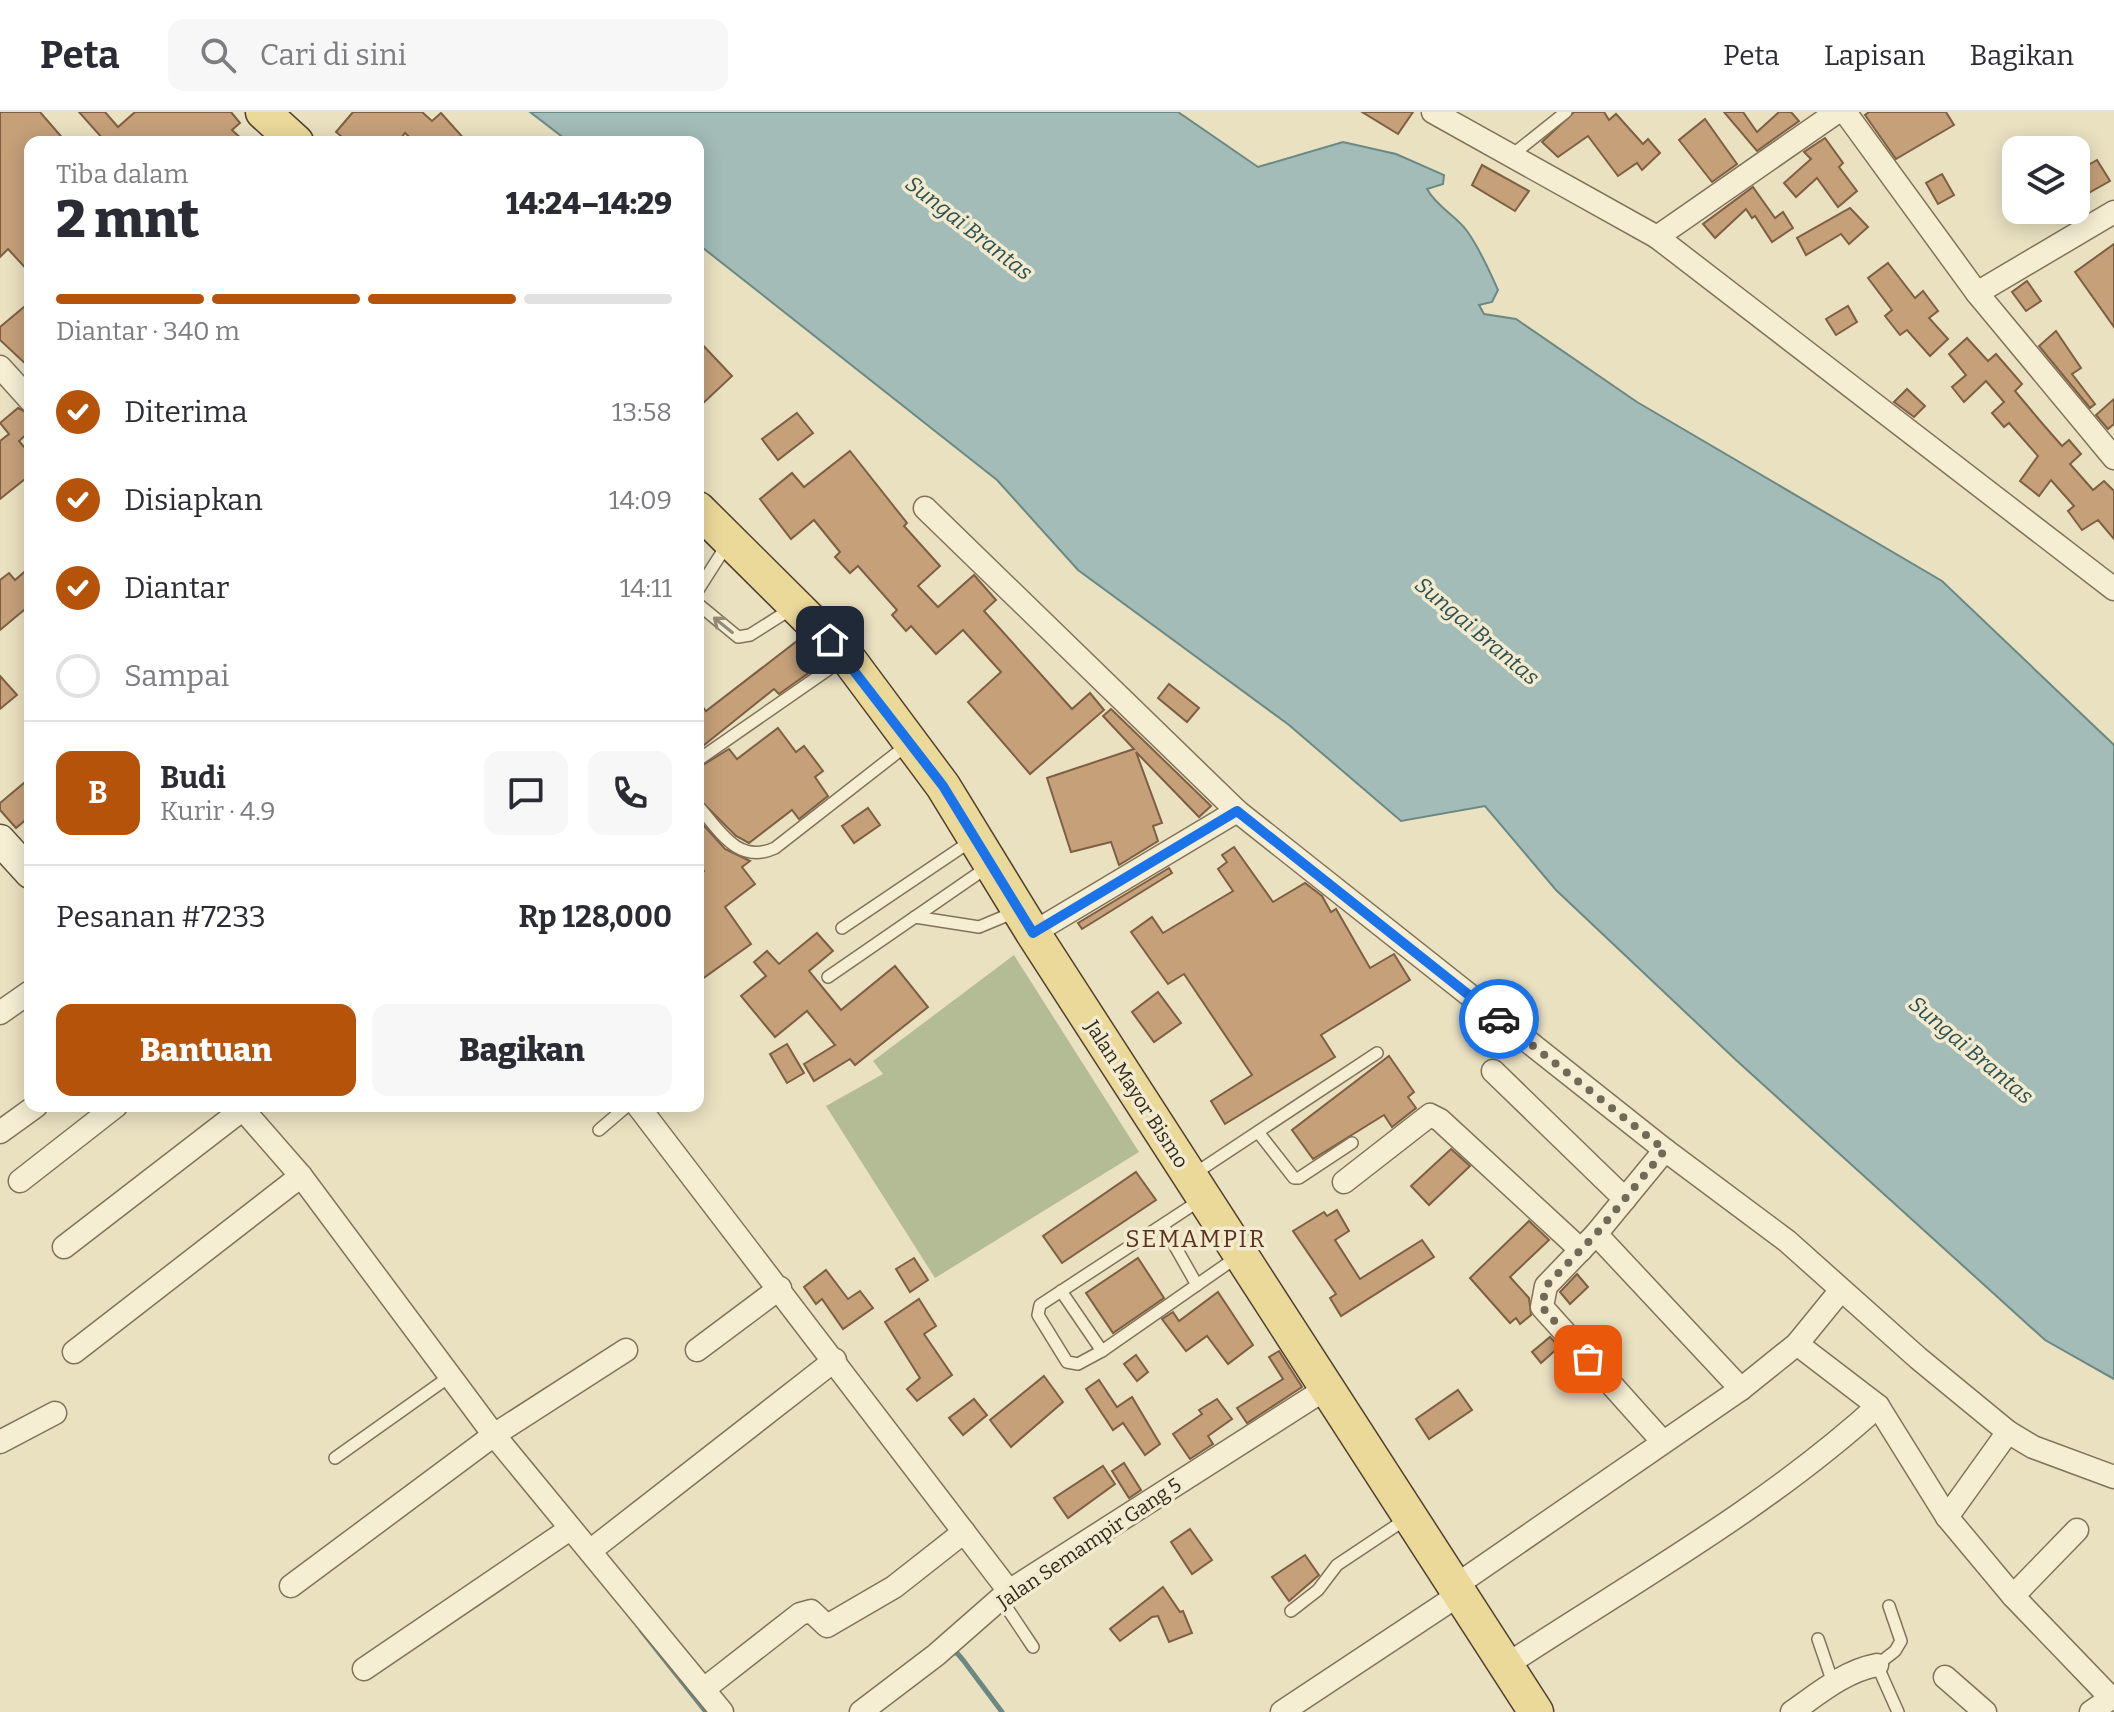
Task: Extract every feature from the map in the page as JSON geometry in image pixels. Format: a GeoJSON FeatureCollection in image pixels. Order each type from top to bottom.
{"type":"FeatureCollection","features":[{"type":"Feature","properties":{"kind":"main road"},"geometry":{"type":"LineString","coordinates":[[263,112],[289,136]]}},
{"type":"Feature","properties":{"kind":"main road","name":"Jalan Mayor Bismo"},"geometry":{"type":"LineString","coordinates":[[704,515],[847,657],[910,742],[1536,1712]]}},
{"type":"Feature","properties":{"kind":"street"},"geometry":{"type":"LineString","coordinates":[[1433,112],[1657,237],[2109,578]]}},
{"type":"Feature","properties":{"kind":"street"},"geometry":{"type":"LineString","coordinates":[[1657,237],[1837,112]]}},
{"type":"Feature","properties":{"kind":"street"},"geometry":{"type":"LineString","coordinates":[[1845,112],[1977,293],[2114,458]]}},
{"type":"Feature","properties":{"kind":"street"},"geometry":{"type":"LineString","coordinates":[[1977,293],[2114,212]]}},
{"type":"Feature","properties":{"kind":"street"},"geometry":{"type":"LineString","coordinates":[[2,373],[24,394]]}},
{"type":"Feature","properties":{"kind":"street"},"geometry":{"type":"LineString","coordinates":[[925,508],[1237,811],[1665,1150],[1787,1241],[2008,1432],[2033,1447],[2114,1477]]}},
{"type":"Feature","properties":{"kind":"street"},"geometry":{"type":"LineString","coordinates":[[1026,922],[1237,811]]}},
{"type":"Feature","properties":{"kind":"street"},"geometry":{"type":"LineString","coordinates":[[0,1013],[24,996]]}},
{"type":"Feature","properties":{"kind":"street"},"geometry":{"type":"LineString","coordinates":[[1493,1071],[1625,1199]]}},
{"type":"Feature","properties":{"kind":"street"},"geometry":{"type":"LineString","coordinates":[[0,1132],[28,1112]]}},
{"type":"Feature","properties":{"kind":"street"},"geometry":{"type":"LineString","coordinates":[[20,1181],[108,1112]]}},
{"type":"Feature","properties":{"kind":"street"},"geometry":{"type":"LineString","coordinates":[[64,1247],[237,1112]]}},
{"type":"Feature","properties":{"kind":"street"},"geometry":{"type":"LineString","coordinates":[[245,1112],[301,1176],[494,1435],[722,1712]]}},
{"type":"Feature","properties":{"kind":"street"},"geometry":{"type":"LineString","coordinates":[[643,1112],[835,1360],[964,1532],[1005,1595]]}},
{"type":"Feature","properties":{"kind":"street"},"geometry":{"type":"LineString","coordinates":[[1344,1182],[1430,1115],[1440,1120],[1589,1242],[1741,1389]]}},
{"type":"Feature","properties":{"kind":"street"},"geometry":{"type":"LineString","coordinates":[[1663,1442],[1542,1307],[1546,1286],[1589,1242],[1665,1150]]}},
{"type":"Feature","properties":{"kind":"street"},"geometry":{"type":"LineString","coordinates":[[74,1352],[301,1176]]}},
{"type":"Feature","properties":{"kind":"street"},"geometry":{"type":"LineString","coordinates":[[697,1350],[780,1288]]}},
{"type":"Feature","properties":{"kind":"street"},"geometry":{"type":"LineString","coordinates":[[1282,1712],[1741,1389],[1797,1344],[1841,1290]]}},
{"type":"Feature","properties":{"kind":"street"},"geometry":{"type":"LineString","coordinates":[[1797,1344],[1878,1406],[1947,1517],[2013,1596],[2112,1697],[2091,1712]]}},
{"type":"Feature","properties":{"kind":"street"},"geometry":{"type":"LineString","coordinates":[[291,1586],[494,1435],[626,1350]]}},
{"type":"Feature","properties":{"kind":"street"},"geometry":{"type":"LineString","coordinates":[[590,1551],[835,1360]]}},
{"type":"Feature","properties":{"kind":"street","name":"Jalan Semampir Gang 5"},"geometry":{"type":"LineString","coordinates":[[861,1712],[936,1655],[1005,1595],[1327,1388]]}},
{"type":"Feature","properties":{"kind":"street"},"geometry":{"type":"LineString","coordinates":[[1505,1666],[1759,1501],[1878,1406]]}},
{"type":"Feature","properties":{"kind":"street"},"geometry":{"type":"LineString","coordinates":[[0,1442],[55,1413]]}},
{"type":"Feature","properties":{"kind":"street"},"geometry":{"type":"LineString","coordinates":[[1947,1517],[2008,1432]]}},
{"type":"Feature","properties":{"kind":"street"},"geometry":{"type":"LineString","coordinates":[[364,1669],[570,1529]]}},
{"type":"Feature","properties":{"kind":"street"},"geometry":{"type":"LineString","coordinates":[[2013,1596],[2077,1530]]}},
{"type":"Feature","properties":{"kind":"street"},"geometry":{"type":"LineString","coordinates":[[704,1689],[800,1614],[811,1611],[827,1626],[894,1587],[964,1532]]}},
{"type":"Feature","properties":{"kind":"street"},"geometry":{"type":"LineString","coordinates":[[1792,1712],[1860,1668],[1877,1665]]}},
{"type":"Feature","properties":{"kind":"street"},"geometry":{"type":"LineString","coordinates":[[1945,1677],[1985,1712]]}},
{"type":"Feature","properties":{"kind":"lane"},"geometry":{"type":"LineString","coordinates":[[1512,155],[1566,112]]}},
{"type":"Feature","properties":{"kind":"lane"},"geometry":{"type":"LineString","coordinates":[[704,581],[730,540]]}},
{"type":"Feature","properties":{"kind":"lane"},"geometry":{"type":"LineString","coordinates":[[704,609],[738,637],[750,635],[798,605]]}},
{"type":"Feature","properties":{"kind":"lane"},"geometry":{"type":"LineString","coordinates":[[704,756],[847,657]]}},
{"type":"Feature","properties":{"kind":"lane"},"geometry":{"type":"LineString","coordinates":[[704,813],[734,847],[749,853],[764,853],[775,848],[910,742]]}},
{"type":"Feature","properties":{"kind":"lane"},"geometry":{"type":"LineString","coordinates":[[828,977],[915,917],[983,852]]}},
{"type":"Feature","properties":{"kind":"lane"},"geometry":{"type":"LineString","coordinates":[[842,928],[983,852]]}},
{"type":"Feature","properties":{"kind":"lane"},"geometry":{"type":"LineString","coordinates":[[915,917],[979,927],[1026,922]]}},
{"type":"Feature","properties":{"kind":"lane"},"geometry":{"type":"LineString","coordinates":[[1241,1254],[1102,1351],[1072,1364],[1051,1340],[1038,1315],[1040,1305],[1163,1225],[1197,1187],[1258,1132],[1377,1053]]}},
{"type":"Feature","properties":{"kind":"lane"},"geometry":{"type":"LineString","coordinates":[[599,1130],[620,1112]]}},
{"type":"Feature","properties":{"kind":"lane"},"geometry":{"type":"LineString","coordinates":[[1258,1132],[1294,1178],[1299,1178],[1352,1143]]}},
{"type":"Feature","properties":{"kind":"lane"},"geometry":{"type":"LineString","coordinates":[[1163,1225],[1197,1285]]}},
{"type":"Feature","properties":{"kind":"lane"},"geometry":{"type":"LineString","coordinates":[[1061,1291],[1102,1351]]}},
{"type":"Feature","properties":{"kind":"lane"},"geometry":{"type":"LineString","coordinates":[[335,1458],[449,1377]]}},
{"type":"Feature","properties":{"kind":"lane"},"geometry":{"type":"LineString","coordinates":[[1291,1611],[1318,1590],[1337,1565],[1410,1516]]}},
{"type":"Feature","properties":{"kind":"lane"},"geometry":{"type":"LineString","coordinates":[[1005,1595],[1033,1647]]}},
{"type":"Feature","properties":{"kind":"lane"},"geometry":{"type":"LineString","coordinates":[[1889,1606],[1901,1641],[1895,1651],[1877,1665],[1898,1712]]}},
{"type":"Feature","properties":{"kind":"lane"},"geometry":{"type":"LineString","coordinates":[[1818,1639],[1833,1683]]}},
{"type":"Feature","properties":{"kind":"green space"},"geometry":{"type":"Polygon","coordinates":[[[1014,955],[1139,1152],[935,1278],[826,1106],[883,1074],[873,1061],[1014,955]]]}},
{"type":"Feature","properties":{"kind":"water","name":"Sungai Brantas"},"geometry":{"type":"Polygon","coordinates":[[[530,112],[1178,112],[1258,167],[1343,142],[1396,154],[1444,175],[1443,184],[1427,189],[1467,231],[1498,290],[1492,302],[1479,305],[1484,314],[1516,319],[1637,402],[1942,581],[2114,745],[2114,1379],[2045,1340],[1736,1060],[1556,890],[1485,806],[1401,821],[1289,725],[1078,570],[997,480],[704,249],[704,136],[561,136],[530,112]]]}},
{"type":"Feature","properties":{"kind":"building"},"geometry":{"type":"Polygon","coordinates":[[[0,112],[40,112],[61,136],[24,136],[24,266],[8,249],[0,257],[0,112]]]}},
{"type":"Feature","properties":{"kind":"building"},"geometry":{"type":"Polygon","coordinates":[[[79,112],[105,112],[118,127],[135,112],[231,112],[240,123],[232,130],[238,136],[100,136],[79,112]]]}},
{"type":"Feature","properties":{"kind":"building"},"geometry":{"type":"Polygon","coordinates":[[[353,112],[422,112],[432,121],[441,113],[462,136],[408,136],[405,133],[403,136],[341,136],[336,132],[353,112]]]}},
{"type":"Feature","properties":{"kind":"building"},"geometry":{"type":"Polygon","coordinates":[[[1362,112],[1413,112],[1398,134],[1362,112]]]}},
{"type":"Feature","properties":{"kind":"building"},"geometry":{"type":"Polygon","coordinates":[[[1574,112],[1604,112],[1609,120],[1616,114],[1643,144],[1648,139],[1660,153],[1642,170],[1637,163],[1618,176],[1588,136],[1558,157],[1542,142],[1574,112]]]}},
{"type":"Feature","properties":{"kind":"building"},"geometry":{"type":"Polygon","coordinates":[[[1724,112],[1743,112],[1757,132],[1779,112],[1791,112],[1799,121],[1757,151],[1724,112]]]}},
{"type":"Feature","properties":{"kind":"building"},"geometry":{"type":"Polygon","coordinates":[[[1869,112],[1946,112],[1954,125],[1896,159],[1865,115],[1869,112]]]}},
{"type":"Feature","properties":{"kind":"building"},"geometry":{"type":"Polygon","coordinates":[[[1705,119],[1737,164],[1712,182],[1679,140],[1705,119]]]}},
{"type":"Feature","properties":{"kind":"building"},"geometry":{"type":"Polygon","coordinates":[[[1825,138],[1843,163],[1839,167],[1857,191],[1838,207],[1817,178],[1796,197],[1784,183],[1811,159],[1804,152],[1825,138]]]}},
{"type":"Feature","properties":{"kind":"building"},"geometry":{"type":"Polygon","coordinates":[[[2097,160],[2110,181],[2090,192],[2090,164],[2097,160]]]}},
{"type":"Feature","properties":{"kind":"building"},"geometry":{"type":"Polygon","coordinates":[[[1482,165],[1529,191],[1515,211],[1472,185],[1482,165]]]}},
{"type":"Feature","properties":{"kind":"building"},"geometry":{"type":"Polygon","coordinates":[[[1942,174],[1954,195],[1938,204],[1926,183],[1942,174]]]}},
{"type":"Feature","properties":{"kind":"building"},"geometry":{"type":"Polygon","coordinates":[[[1753,187],[1775,218],[1783,212],[1793,228],[1772,242],[1755,216],[1752,218],[1746,209],[1715,238],[1703,224],[1753,187]]]}},
{"type":"Feature","properties":{"kind":"building"},"geometry":{"type":"Polygon","coordinates":[[[1850,208],[1868,227],[1849,244],[1841,234],[1806,255],[1797,238],[1850,208]]]}},
{"type":"Feature","properties":{"kind":"building"},"geometry":{"type":"Polygon","coordinates":[[[2114,244],[2114,327],[2075,272],[2114,244]]]}},
{"type":"Feature","properties":{"kind":"building"},"geometry":{"type":"Polygon","coordinates":[[[1888,263],[1915,298],[1923,291],[1938,311],[1929,318],[1948,339],[1930,356],[1907,330],[1900,335],[1885,316],[1892,310],[1868,278],[1888,263]]]}},
{"type":"Feature","properties":{"kind":"building"},"geometry":{"type":"Polygon","coordinates":[[[2027,281],[2041,301],[2026,311],[2012,292],[2027,281]]]}},
{"type":"Feature","properties":{"kind":"building"},"geometry":{"type":"Polygon","coordinates":[[[1848,306],[1857,322],[1836,335],[1826,319],[1848,306]]]}},
{"type":"Feature","properties":{"kind":"building"},"geometry":{"type":"Polygon","coordinates":[[[24,307],[24,362],[0,340],[0,327],[24,307]]]}},
{"type":"Feature","properties":{"kind":"building"},"geometry":{"type":"Polygon","coordinates":[[[2056,331],[2081,368],[2072,374],[2095,404],[2090,408],[2039,346],[2056,331]]]}},
{"type":"Feature","properties":{"kind":"building"},"geometry":{"type":"Polygon","coordinates":[[[1967,338],[1988,361],[1996,354],[2022,384],[2015,391],[2041,422],[2062,446],[2069,440],[2081,454],[2070,464],[2093,490],[2104,481],[2114,491],[2114,539],[2098,520],[2082,530],[2068,511],[2074,506],[2051,480],[2039,496],[2020,481],[2038,456],[2009,423],[2004,427],[1992,413],[2004,402],[1986,381],[1964,402],[1952,387],[1966,375],[1949,354],[1967,338]]]}},
{"type":"Feature","properties":{"kind":"building"},"geometry":{"type":"Polygon","coordinates":[[[704,346],[732,376],[704,402],[704,346]]]}},
{"type":"Feature","properties":{"kind":"building"},"geometry":{"type":"Polygon","coordinates":[[[1907,389],[1925,406],[1914,417],[1894,402],[1907,389]]]}},
{"type":"Feature","properties":{"kind":"building"},"geometry":{"type":"Polygon","coordinates":[[[2114,399],[2114,424],[2108,429],[2096,415],[2114,399]]]}},
{"type":"Feature","properties":{"kind":"building"},"geometry":{"type":"Polygon","coordinates":[[[18,408],[24,411],[24,436],[19,441],[24,447],[24,480],[0,499],[0,441],[9,434],[0,423],[18,408]]]}},
{"type":"Feature","properties":{"kind":"building"},"geometry":{"type":"Polygon","coordinates":[[[797,413],[813,433],[778,460],[762,439],[797,413]]]}},
{"type":"Feature","properties":{"kind":"building"},"geometry":{"type":"Polygon","coordinates":[[[850,451],[907,523],[904,526],[940,566],[918,586],[938,607],[974,575],[996,600],[984,611],[1072,709],[1090,693],[1104,710],[1030,774],[968,702],[1001,672],[963,630],[936,654],[911,626],[906,631],[892,615],[897,610],[858,566],[850,573],[835,557],[840,552],[814,520],[791,539],[760,499],[792,473],[804,487],[850,451]]]}},
{"type":"Feature","properties":{"kind":"building"},"geometry":{"type":"Polygon","coordinates":[[[24,572],[24,610],[0,630],[0,580],[9,573],[15,580],[24,572]]]}},
{"type":"Feature","properties":{"kind":"building"},"geometry":{"type":"Polygon","coordinates":[[[797,641],[817,667],[779,694],[774,689],[704,745],[704,708],[706,711],[797,641]]]}},
{"type":"Feature","properties":{"kind":"building"},"geometry":{"type":"Polygon","coordinates":[[[0,676],[17,695],[0,709],[0,676]]]}},
{"type":"Feature","properties":{"kind":"building"},"geometry":{"type":"Polygon","coordinates":[[[1169,684],[1199,708],[1187,722],[1158,698],[1169,684]]]}},
{"type":"Feature","properties":{"kind":"building"},"geometry":{"type":"Polygon","coordinates":[[[1111,709],[1211,806],[1199,817],[1136,752],[1162,823],[1153,826],[1158,841],[1119,865],[1111,842],[1071,852],[1047,778],[1134,749],[1103,716],[1111,709]]]}},
{"type":"Feature","properties":{"kind":"building"},"geometry":{"type":"Polygon","coordinates":[[[778,728],[796,752],[804,746],[823,771],[815,777],[828,796],[799,819],[792,810],[749,843],[736,836],[704,804],[704,764],[729,749],[737,759],[778,728]]]}},
{"type":"Feature","properties":{"kind":"building"},"geometry":{"type":"Polygon","coordinates":[[[24,783],[24,821],[16,828],[0,810],[0,803],[24,783]]]}},
{"type":"Feature","properties":{"kind":"building"},"geometry":{"type":"Polygon","coordinates":[[[868,808],[880,825],[854,843],[842,826],[868,808]]]}},
{"type":"Feature","properties":{"kind":"building"},"geometry":{"type":"Polygon","coordinates":[[[704,826],[725,849],[750,861],[742,867],[755,884],[725,907],[751,944],[704,978],[704,826]]]}},
{"type":"Feature","properties":{"kind":"building"},"geometry":{"type":"Polygon","coordinates":[[[1234,847],[1273,902],[1305,883],[1322,896],[1331,912],[1336,909],[1370,968],[1394,954],[1410,980],[1321,1035],[1335,1057],[1225,1124],[1211,1101],[1252,1075],[1184,974],[1168,984],[1131,932],[1152,917],[1163,933],[1233,891],[1218,869],[1227,862],[1222,855],[1234,847]]]}},
{"type":"Feature","properties":{"kind":"building"},"geometry":{"type":"Polygon","coordinates":[[[1169,868],[1172,873],[1082,929],[1078,923],[1169,868]]]}},
{"type":"Feature","properties":{"kind":"building"},"geometry":{"type":"Polygon","coordinates":[[[817,933],[833,951],[809,971],[841,1010],[895,966],[928,1007],[855,1065],[850,1059],[814,1081],[804,1064],[835,1045],[807,1011],[775,1037],[741,996],[766,976],[754,962],[767,951],[779,964],[817,933]]]}},
{"type":"Feature","properties":{"kind":"building"},"geometry":{"type":"Polygon","coordinates":[[[1158,992],[1181,1023],[1154,1042],[1132,1012],[1158,992]]]}},
{"type":"Feature","properties":{"kind":"building"},"geometry":{"type":"Polygon","coordinates":[[[787,1044],[804,1073],[787,1083],[770,1054],[787,1044]]]}},
{"type":"Feature","properties":{"kind":"building"},"geometry":{"type":"Polygon","coordinates":[[[1389,1056],[1414,1092],[1408,1097],[1416,1108],[1392,1127],[1384,1115],[1313,1159],[1292,1130],[1389,1056]]]}},
{"type":"Feature","properties":{"kind":"building"},"geometry":{"type":"Polygon","coordinates":[[[1451,1149],[1470,1166],[1429,1205],[1411,1186],[1451,1149]]]}},
{"type":"Feature","properties":{"kind":"building"},"geometry":{"type":"Polygon","coordinates":[[[1136,1172],[1156,1200],[1062,1263],[1043,1236],[1136,1172]]]}},
{"type":"Feature","properties":{"kind":"building"},"geometry":{"type":"Polygon","coordinates":[[[1337,1210],[1349,1231],[1335,1240],[1360,1279],[1422,1240],[1434,1257],[1341,1316],[1330,1298],[1336,1294],[1293,1231],[1324,1212],[1327,1216],[1337,1210]]]}},
{"type":"Feature","properties":{"kind":"building"},"geometry":{"type":"Polygon","coordinates":[[[1529,1221],[1549,1240],[1510,1277],[1529,1298],[1531,1315],[1520,1324],[1516,1318],[1510,1323],[1470,1278],[1529,1221]]]}},
{"type":"Feature","properties":{"kind":"building"},"geometry":{"type":"Polygon","coordinates":[[[914,1258],[928,1280],[910,1292],[896,1269],[914,1258]]]}},
{"type":"Feature","properties":{"kind":"building"},"geometry":{"type":"Polygon","coordinates":[[[1138,1258],[1164,1298],[1113,1333],[1086,1293],[1138,1258]]]}},
{"type":"Feature","properties":{"kind":"building"},"geometry":{"type":"Polygon","coordinates":[[[826,1270],[848,1299],[860,1291],[873,1308],[843,1329],[822,1299],[816,1304],[804,1287],[826,1270]]]}},
{"type":"Feature","properties":{"kind":"building"},"geometry":{"type":"Polygon","coordinates":[[[1577,1274],[1588,1287],[1570,1304],[1560,1292],[1577,1274]]]}},
{"type":"Feature","properties":{"kind":"building"},"geometry":{"type":"Polygon","coordinates":[[[1218,1292],[1253,1345],[1228,1364],[1207,1336],[1186,1351],[1162,1319],[1173,1312],[1179,1321],[1218,1292]]]}},
{"type":"Feature","properties":{"kind":"building"},"geometry":{"type":"Polygon","coordinates":[[[919,1299],[936,1326],[924,1334],[952,1375],[917,1401],[907,1389],[920,1378],[885,1322],[919,1299]]]}},
{"type":"Feature","properties":{"kind":"building"},"geometry":{"type":"Polygon","coordinates":[[[1550,1337],[1559,1347],[1541,1363],[1532,1352],[1550,1337]]]}},
{"type":"Feature","properties":{"kind":"building"},"geometry":{"type":"Polygon","coordinates":[[[1279,1351],[1302,1387],[1247,1423],[1237,1408],[1283,1379],[1269,1357],[1279,1351]]]}},
{"type":"Feature","properties":{"kind":"building"},"geometry":{"type":"Polygon","coordinates":[[[1136,1355],[1148,1372],[1137,1381],[1124,1364],[1136,1355]]]}},
{"type":"Feature","properties":{"kind":"building"},"geometry":{"type":"Polygon","coordinates":[[[1044,1376],[1063,1402],[1011,1447],[990,1420],[1044,1376]]]}},
{"type":"Feature","properties":{"kind":"building"},"geometry":{"type":"Polygon","coordinates":[[[1099,1380],[1117,1407],[1132,1397],[1160,1444],[1145,1455],[1123,1423],[1113,1430],[1086,1389],[1099,1380]]]}},
{"type":"Feature","properties":{"kind":"building"},"geometry":{"type":"Polygon","coordinates":[[[1458,1390],[1472,1410],[1429,1439],[1416,1419],[1458,1390]]]}},
{"type":"Feature","properties":{"kind":"building"},"geometry":{"type":"Polygon","coordinates":[[[974,1399],[987,1415],[963,1435],[949,1418],[974,1399]]]}},
{"type":"Feature","properties":{"kind":"building"},"geometry":{"type":"Polygon","coordinates":[[[1217,1399],[1232,1419],[1208,1436],[1213,1444],[1190,1459],[1173,1434],[1202,1414],[1199,1410],[1217,1399]]]}},
{"type":"Feature","properties":{"kind":"building"},"geometry":{"type":"Polygon","coordinates":[[[1124,1463],[1141,1490],[1129,1498],[1112,1471],[1124,1463]]]}},
{"type":"Feature","properties":{"kind":"building"},"geometry":{"type":"Polygon","coordinates":[[[1103,1466],[1115,1484],[1068,1518],[1054,1498],[1103,1466]]]}},
{"type":"Feature","properties":{"kind":"building"},"geometry":{"type":"Polygon","coordinates":[[[1190,1529],[1212,1560],[1192,1574],[1171,1542],[1190,1529]]]}},
{"type":"Feature","properties":{"kind":"building"},"geometry":{"type":"Polygon","coordinates":[[[1305,1555],[1319,1575],[1289,1601],[1272,1577],[1305,1555]]]}},
{"type":"Feature","properties":{"kind":"building"},"geometry":{"type":"Polygon","coordinates":[[[1163,1587],[1180,1612],[1183,1611],[1192,1633],[1169,1642],[1158,1616],[1152,1617],[1120,1641],[1110,1629],[1163,1587]]]}},
{"type":"Feature","properties":{"kind":"waterway"},"geometry":{"type":"LineString","coordinates":[[641,1630],[706,1712]]}},
{"type":"Feature","properties":{"kind":"waterway"},"geometry":{"type":"LineString","coordinates":[[951,1653],[957,1653],[1002,1712]]}},
{"type":"Feature","properties":{"kind":"way so far"},"geometry":{"type":"LineString","coordinates":[[1499,1019],[1665,1150],[1596,1234],[1546,1286],[1542,1307],[1588,1359]]}},
{"type":"Feature","properties":{"kind":"district","name":"SEMAMPIR"},"geometry":{"type":"Point","coordinates":[1196,1239]}},
{"type":"Feature","properties":{"kind":"route"},"geometry":{"type":"LineString","coordinates":[[830,640],[847,657],[943,786],[1033,933],[1237,811],[1499,1019]]}}]}
